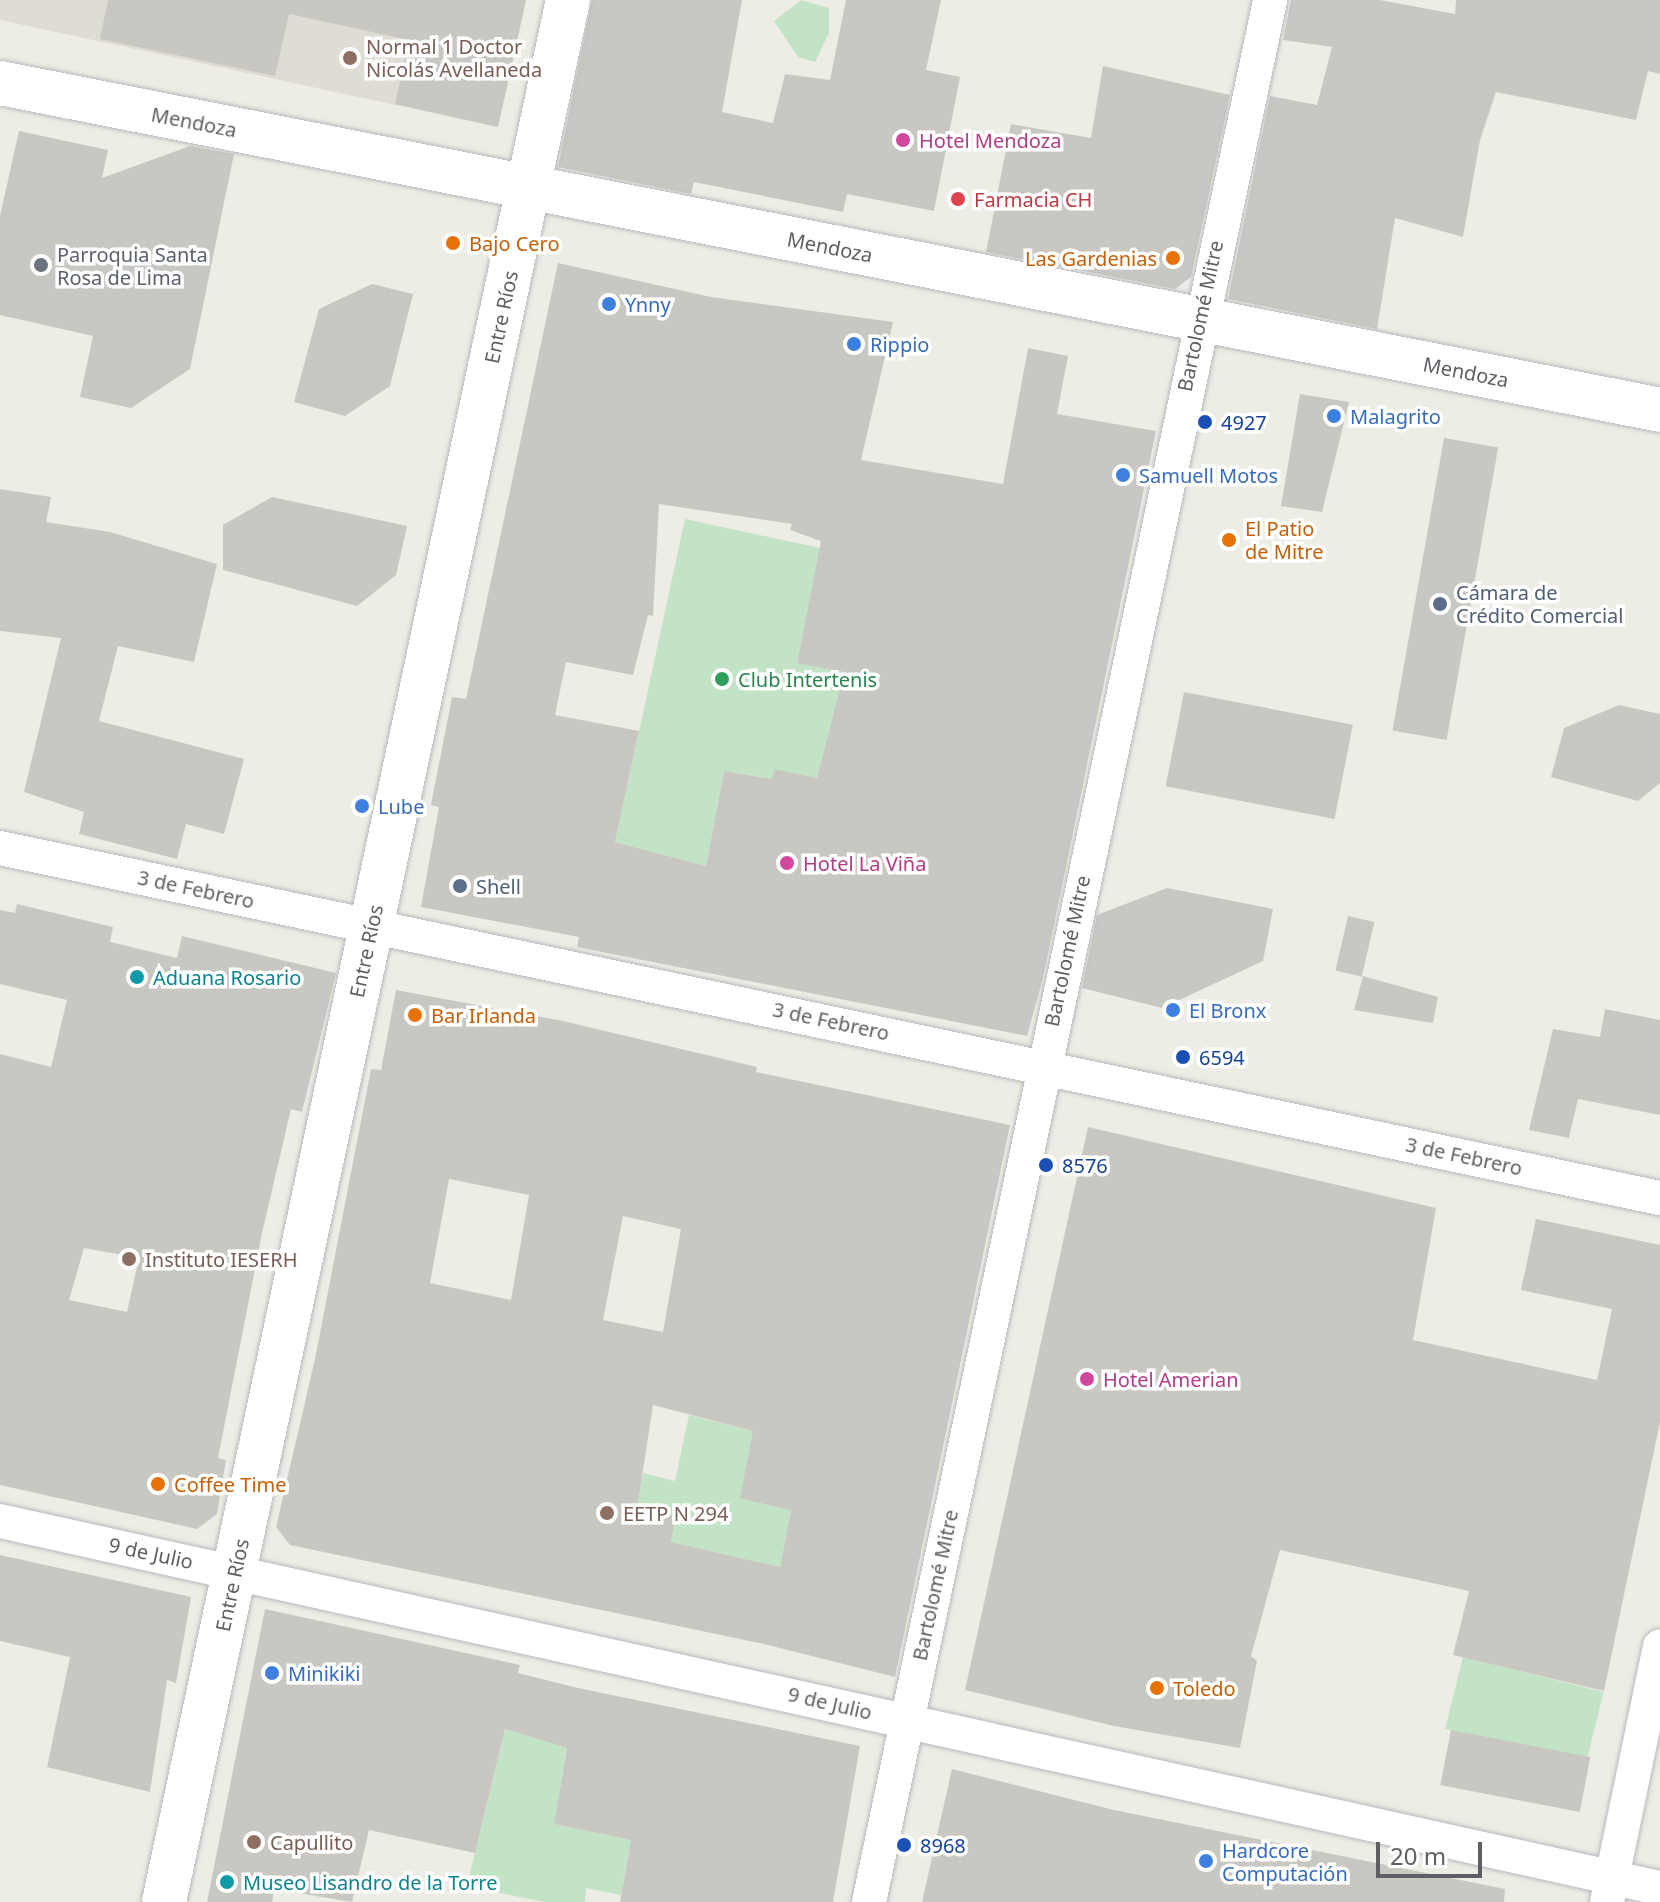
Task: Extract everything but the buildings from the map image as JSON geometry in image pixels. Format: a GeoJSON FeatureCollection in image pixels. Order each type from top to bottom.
{"type":"FeatureCollection","features":[{"type":"Feature","properties":{"kind":"main road","name":"Entre Ríos"},"geometry":{"type":"LineString","coordinates":[[164,1902],[568,0]]}},
{"type":"Feature","properties":{"kind":"main road","name":"Mendoza"},"geometry":{"type":"LineString","coordinates":[[0,83],[1660,410]]}},
{"type":"Feature","properties":{"kind":"street","name":"Bartolomé Mitre"},"geometry":{"type":"LineString","coordinates":[[869,1902],[1199,319],[1270,0]]}},
{"type":"Feature","properties":{"kind":"street","name":"3 de Febrero"},"geometry":{"type":"LineString","coordinates":[[0,848],[1044,1065],[1660,1198]]}},
{"type":"Feature","properties":{"kind":"street","name":"9 de Julio"},"geometry":{"type":"LineString","coordinates":[[0,1521],[236,1570],[907,1720],[1610,1890],[1660,1888]]}},
{"type":"Feature","properties":{"kind":"street"},"geometry":{"type":"LineString","coordinates":[[1610,1890],[1660,1646]]}},
{"type":"Feature","properties":{"kind":"shaded area","name":"Normal 1 Doctor Nicolás Avellaneda"},"geometry":{"type":"Polygon","coordinates":[[[0,0],[526,0],[498,127],[0,20],[0,0]]]}},
{"type":"Feature","properties":{"kind":"green space"},"geometry":{"type":"Polygon","coordinates":[[[801,0],[829,8],[829,33],[815,62],[798,57],[774,21],[801,0]]]}},
{"type":"Feature","properties":{"kind":"green space"},"geometry":{"type":"Polygon","coordinates":[[[685,519],[820,548],[797,662],[844,672],[817,778],[775,769],[773,779],[724,771],[706,866],[615,842],[685,519]]]}},
{"type":"Feature","properties":{"kind":"green space"},"geometry":{"type":"Polygon","coordinates":[[[689,1415],[753,1431],[791,1510],[780,1567],[671,1542],[676,1516],[637,1509],[643,1473],[675,1481],[689,1415]]]}},
{"type":"Feature","properties":{"kind":"green space"},"geometry":{"type":"Polygon","coordinates":[[[1463,1657],[1604,1692],[1586,1764],[1445,1729],[1463,1657]]]}},
{"type":"Feature","properties":{"kind":"green space"},"geometry":{"type":"Polygon","coordinates":[[[505,1729],[567,1748],[554,1824],[631,1840],[621,1895],[586,1888],[585,1902],[544,1902],[467,1886],[505,1729]]]}},
{"type":"Feature","properties":{"kind":"place","name":"Normal 1 Doctor Nicolás Avellaneda"},"geometry":{"type":"Point","coordinates":[350,58]}},
{"type":"Feature","properties":{"kind":"place","name":"Hotel Mendoza"},"geometry":{"type":"Point","coordinates":[903,140]}},
{"type":"Feature","properties":{"kind":"place","name":"Farmacia CH"},"geometry":{"type":"Point","coordinates":[958,199]}},
{"type":"Feature","properties":{"kind":"place","name":"Bajo Cero"},"geometry":{"type":"Point","coordinates":[453,243]}},
{"type":"Feature","properties":{"kind":"place","name":"Las Gardenias"},"geometry":{"type":"Point","coordinates":[1173,258]}},
{"type":"Feature","properties":{"kind":"place","name":"Parroquia Santa Rosa de Lima"},"geometry":{"type":"Point","coordinates":[41,265]}},
{"type":"Feature","properties":{"kind":"place","name":"Ynny"},"geometry":{"type":"Point","coordinates":[609,304]}},
{"type":"Feature","properties":{"kind":"place","name":"Rippio"},"geometry":{"type":"Point","coordinates":[854,344]}},
{"type":"Feature","properties":{"kind":"place","name":"Malagrito"},"geometry":{"type":"Point","coordinates":[1334,416]}},
{"type":"Feature","properties":{"kind":"place","name":"4927"},"geometry":{"type":"Point","coordinates":[1205,422]}},
{"type":"Feature","properties":{"kind":"place","name":"Samuell Motos"},"geometry":{"type":"Point","coordinates":[1123,475]}},
{"type":"Feature","properties":{"kind":"place","name":"El Patio de Mitre"},"geometry":{"type":"Point","coordinates":[1229,540]}},
{"type":"Feature","properties":{"kind":"place","name":"Cámara de Crédito Comercial"},"geometry":{"type":"Point","coordinates":[1440,604]}},
{"type":"Feature","properties":{"kind":"place","name":"Club Intertenis"},"geometry":{"type":"Point","coordinates":[722,679]}},
{"type":"Feature","properties":{"kind":"place","name":"Lube"},"geometry":{"type":"Point","coordinates":[362,806]}},
{"type":"Feature","properties":{"kind":"place","name":"Hotel La Viña"},"geometry":{"type":"Point","coordinates":[787,863]}},
{"type":"Feature","properties":{"kind":"place","name":"Shell"},"geometry":{"type":"Point","coordinates":[460,886]}},
{"type":"Feature","properties":{"kind":"place","name":"Aduana Rosario"},"geometry":{"type":"Point","coordinates":[137,977]}},
{"type":"Feature","properties":{"kind":"place","name":"El Bronx"},"geometry":{"type":"Point","coordinates":[1173,1010]}},
{"type":"Feature","properties":{"kind":"place","name":"Bar Irlanda"},"geometry":{"type":"Point","coordinates":[415,1015]}},
{"type":"Feature","properties":{"kind":"place","name":"6594"},"geometry":{"type":"Point","coordinates":[1183,1057]}},
{"type":"Feature","properties":{"kind":"place","name":"8576"},"geometry":{"type":"Point","coordinates":[1046,1165]}},
{"type":"Feature","properties":{"kind":"place","name":"Instituto IESERH"},"geometry":{"type":"Point","coordinates":[129,1259]}},
{"type":"Feature","properties":{"kind":"place","name":"Hotel Amerian"},"geometry":{"type":"Point","coordinates":[1087,1379]}},
{"type":"Feature","properties":{"kind":"place","name":"Coffee Time"},"geometry":{"type":"Point","coordinates":[158,1484]}},
{"type":"Feature","properties":{"kind":"place","name":"EETP N 294"},"geometry":{"type":"Point","coordinates":[607,1513]}},
{"type":"Feature","properties":{"kind":"place","name":"Minikiki"},"geometry":{"type":"Point","coordinates":[272,1673]}},
{"type":"Feature","properties":{"kind":"place","name":"Toledo"},"geometry":{"type":"Point","coordinates":[1157,1688]}},
{"type":"Feature","properties":{"kind":"place","name":"Capullito"},"geometry":{"type":"Point","coordinates":[254,1842]}},
{"type":"Feature","properties":{"kind":"place","name":"8968"},"geometry":{"type":"Point","coordinates":[904,1845]}},
{"type":"Feature","properties":{"kind":"place","name":"Hardcore Computación"},"geometry":{"type":"Point","coordinates":[1206,1861]}},
{"type":"Feature","properties":{"kind":"place","name":"Museo Lisandro de la Torre"},"geometry":{"type":"Point","coordinates":[227,1882]}}]}
